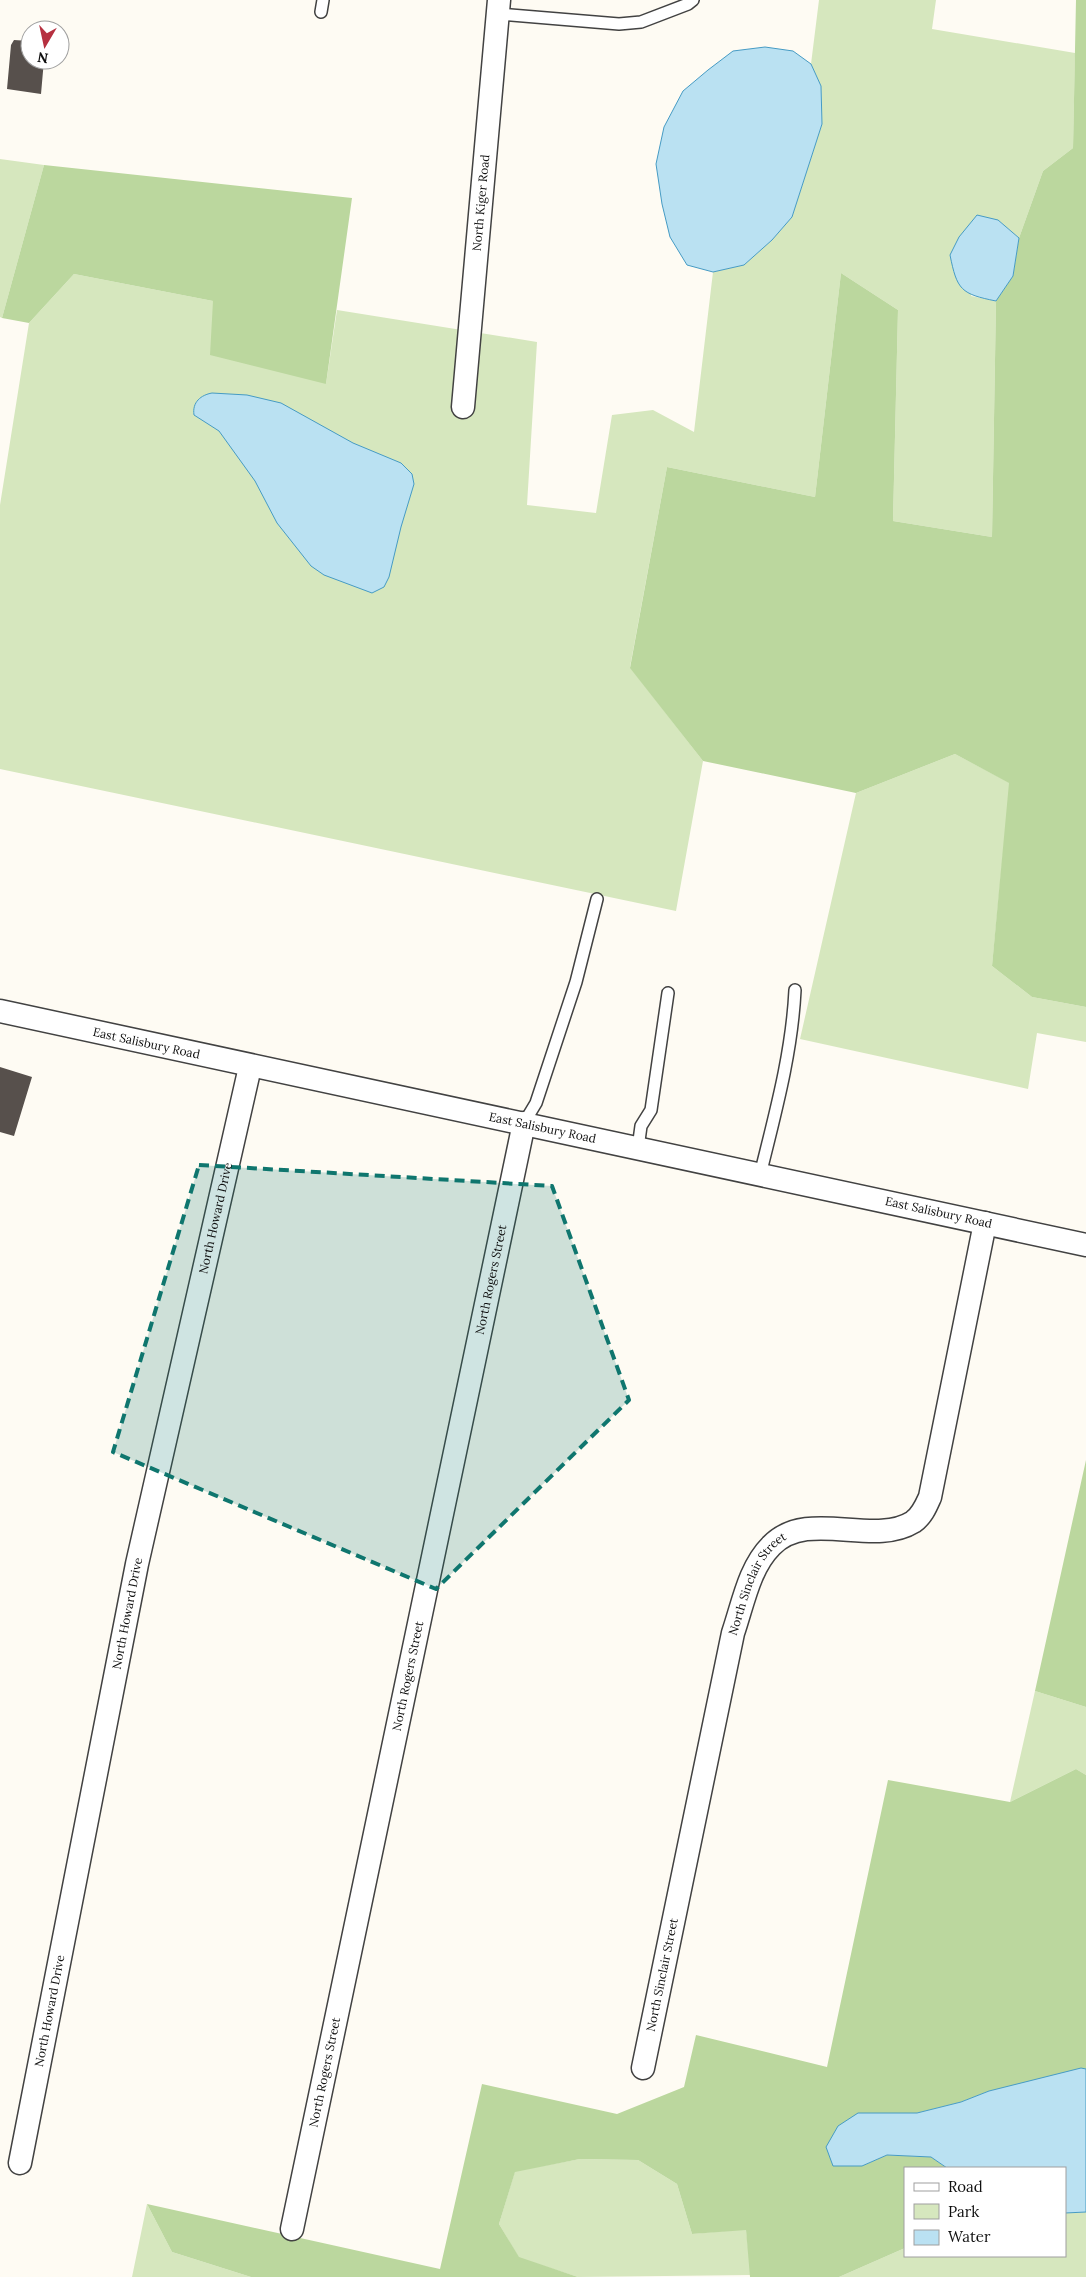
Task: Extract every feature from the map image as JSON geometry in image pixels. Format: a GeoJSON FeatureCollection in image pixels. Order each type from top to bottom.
{"type":"FeatureCollection","features":[{"type":"Feature","properties":{"kind":"street","name":"North Kiger Road"},"geometry":{"type":"LineString","coordinates":[[463,407],[499,7]]}},
{"type":"Feature","properties":{"kind":"street","name":"East Salisbury Road"},"geometry":{"type":"LineString","coordinates":[[0,1011],[250,1067],[524,1122],[1086,1245]]}},
{"type":"Feature","properties":{"kind":"street","name":"North Howard Drive"},"geometry":{"type":"LineString","coordinates":[[20,2162],[137,1564],[250,1067]]}},
{"type":"Feature","properties":{"kind":"street","name":"North Rogers Street"},"geometry":{"type":"LineString","coordinates":[[292,2229],[524,1122]]}},
{"type":"Feature","properties":{"kind":"street","name":"North Sinclair Street"},"geometry":{"type":"LineString","coordinates":[[643,2068],[733,1632],[753,1573],[771,1545],[794,1531],[811,1528],[892,1531],[914,1521],[924,1511],[930,1496],[986,1222]]}},
{"type":"Feature","properties":{"kind":"lane"},"geometry":{"type":"LineString","coordinates":[[322,12],[323,0]]}},
{"type":"Feature","properties":{"kind":"lane"},"geometry":{"type":"LineString","coordinates":[[499,7],[619,24],[642,22],[688,4],[693,0]]}},
{"type":"Feature","properties":{"kind":"lane"},"geometry":{"type":"LineString","coordinates":[[524,1122],[536,1103],[573,991],[597,899]]}},
{"type":"Feature","properties":{"kind":"lane"},"geometry":{"type":"LineString","coordinates":[[760,1175],[783,1085],[794,1012],[795,990]]}},
{"type":"Feature","properties":{"kind":"lane"},"geometry":{"type":"LineString","coordinates":[[638,1148],[642,1126],[651,1110],[668,993]]}},
{"type":"Feature","properties":{"kind":"highlighted area"},"geometry":{"type":"Polygon","coordinates":[[[199,1165],[552,1186],[629,1400],[436,1589],[113,1452],[199,1165]]]}},
{"type":"Feature","properties":{"kind":"green space"},"geometry":{"type":"Polygon","coordinates":[[[819,0],[936,0],[932,29],[1075,53],[1073,148],[1043,171],[1019,238],[998,220],[971,296],[996,301],[992,537],[893,521],[898,310],[841,273],[815,497],[667,467],[630,667],[703,761],[676,911],[0,769],[0,505],[29,323],[74,274],[213,301],[326,384],[337,310],[537,342],[527,505],[596,513],[612,415],[653,410],[694,432],[713,272],[744,265],[772,240],[792,217],[822,124],[821,86],[811,64],[819,0]]]}},
{"type":"Feature","properties":{"kind":"green space"},"geometry":{"type":"Polygon","coordinates":[[[1076,0],[1086,0],[1086,1007],[1032,997],[992,966],[1009,783],[955,754],[856,793],[703,761],[630,668],[667,467],[815,497],[841,273],[898,310],[893,521],[992,537],[996,301],[1013,276],[1019,238],[1043,171],[1073,148],[1076,0]]]}},
{"type":"Feature","properties":{"kind":"green space"},"geometry":{"type":"Polygon","coordinates":[[[0,159],[44,165],[2,318],[0,317],[0,159]]]}},
{"type":"Feature","properties":{"kind":"green space"},"geometry":{"type":"Polygon","coordinates":[[[44,165],[352,198],[326,384],[210,355],[213,301],[74,274],[29,323],[2,318],[44,165]]]}},
{"type":"Feature","properties":{"kind":"green space"},"geometry":{"type":"Polygon","coordinates":[[[955,754],[1010,783],[992,966],[1032,997],[1086,1007],[1086,1042],[1037,1033],[1028,1089],[800,1039],[856,793],[955,754]]]}},
{"type":"Feature","properties":{"kind":"green space"},"geometry":{"type":"Polygon","coordinates":[[[1086,1460],[1086,1707],[1035,1691],[1086,1460]]]}},
{"type":"Feature","properties":{"kind":"green space"},"geometry":{"type":"Polygon","coordinates":[[[1035,1691],[1086,1707],[1086,1775],[1076,1769],[1010,1802],[1035,1691]]]}},
{"type":"Feature","properties":{"kind":"green space"},"geometry":{"type":"Polygon","coordinates":[[[1076,1769],[1086,1775],[1086,2069],[989,2091],[961,2102],[917,2113],[858,2113],[862,2166],[887,2155],[931,2157],[946,2167],[904,2167],[904,2248],[839,2277],[750,2277],[746,2230],[692,2234],[677,2184],[638,2160],[580,2159],[515,2172],[499,2224],[519,2257],[578,2277],[251,2277],[172,2252],[147,2204],[440,2269],[482,2084],[617,2114],[684,2087],[696,2035],[827,2067],[888,1780],[1010,1802],[1076,1769]]]}},
{"type":"Feature","properties":{"kind":"green space"},"geometry":{"type":"Polygon","coordinates":[[[580,2159],[638,2160],[677,2184],[692,2234],[746,2229],[751,2275],[578,2277],[519,2258],[499,2224],[515,2171],[580,2159]]]}},
{"type":"Feature","properties":{"kind":"green space"},"geometry":{"type":"Polygon","coordinates":[[[147,2204],[172,2252],[251,2277],[132,2277],[147,2204]]]}},
{"type":"Feature","properties":{"kind":"green space"},"geometry":{"type":"Polygon","coordinates":[[[1086,2212],[1086,2277],[839,2277],[904,2248],[904,2257],[1066,2257],[1066,2213],[1086,2212]]]}},
{"type":"Feature","properties":{"kind":"water"},"geometry":{"type":"Polygon","coordinates":[[[765,47],[793,51],[811,64],[821,86],[822,124],[792,217],[772,240],[744,265],[713,272],[687,265],[670,237],[662,204],[656,164],[664,127],[683,91],[708,70],[733,51],[765,47]]]}},
{"type":"Feature","properties":{"kind":"water"},"geometry":{"type":"Polygon","coordinates":[[[977,215],[998,220],[1019,238],[1013,276],[996,301],[975,296],[962,288],[955,276],[950,255],[959,237],[977,215]]]}},
{"type":"Feature","properties":{"kind":"water"},"geometry":{"type":"Polygon","coordinates":[[[212,393],[247,395],[281,403],[353,443],[401,463],[412,474],[414,484],[389,577],[384,587],[372,593],[324,575],[311,566],[277,523],[255,481],[219,431],[194,415],[194,406],[198,400],[204,395],[212,393]]]}},
{"type":"Feature","properties":{"kind":"water"},"geometry":{"type":"Polygon","coordinates":[[[1081,2068],[1086,2069],[1086,2212],[1066,2213],[1066,2167],[946,2167],[931,2157],[887,2155],[862,2166],[833,2166],[826,2147],[838,2126],[858,2113],[917,2113],[961,2102],[989,2091],[1081,2068]]]}},
{"type":"Feature","properties":{"kind":"building"},"geometry":{"type":"Polygon","coordinates":[[[14,40],[20,40],[20,70],[43,70],[41,94],[7,89],[11,45],[14,40]]]}},
{"type":"Feature","properties":{"kind":"building"},"geometry":{"type":"Polygon","coordinates":[[[0,1067],[32,1077],[14,1136],[0,1132],[0,1067]]]}}]}
